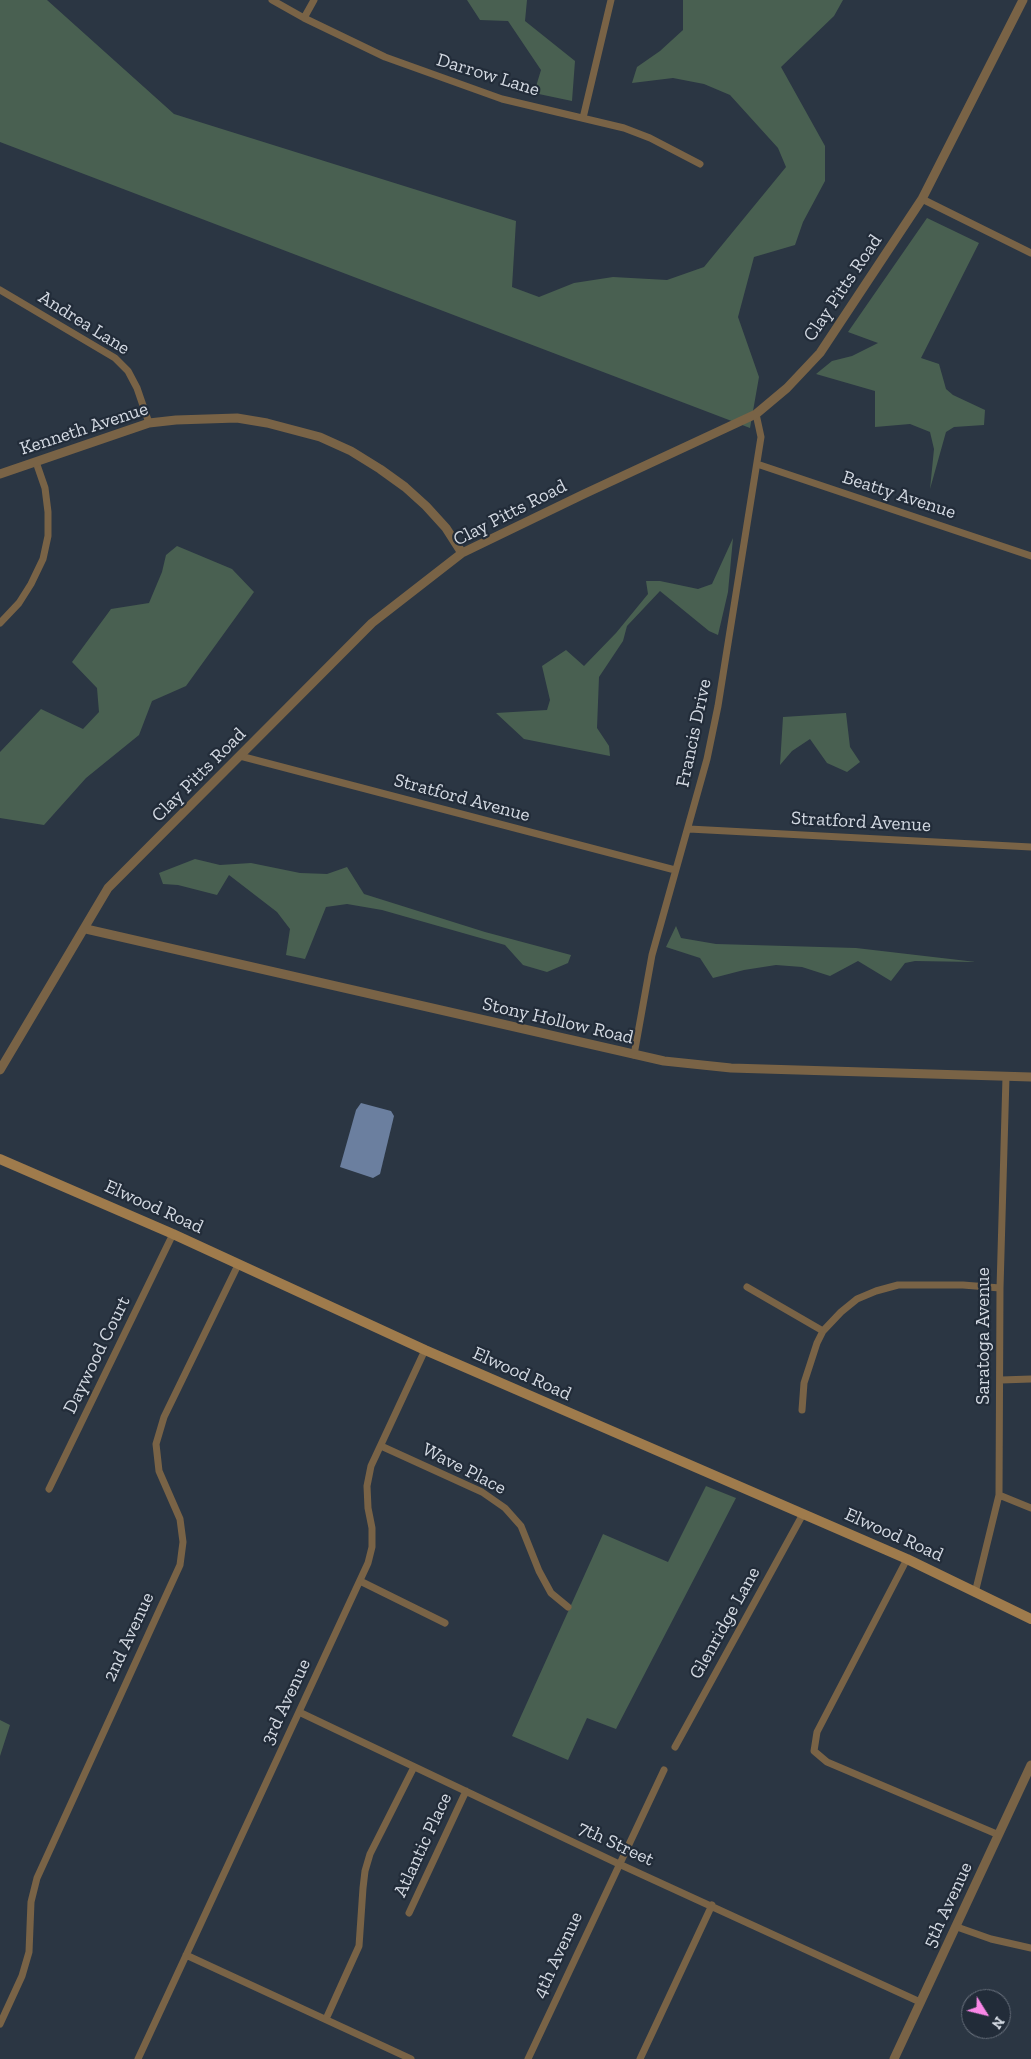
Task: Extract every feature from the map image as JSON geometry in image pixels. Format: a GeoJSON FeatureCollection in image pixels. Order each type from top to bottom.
{"type":"FeatureCollection","features":[{"type":"Feature","properties":{"kind":"main road","name":"Elwood Road"},"geometry":{"type":"LineString","coordinates":[[0,1159],[173,1234],[425,1350],[908,1559],[1031,1619]]}},
{"type":"Feature","properties":{"kind":"street","name":"Darrow Lane"},"geometry":{"type":"LineString","coordinates":[[272,0],[385,58],[502,99],[624,128],[650,138],[700,164]]}},
{"type":"Feature","properties":{"kind":"street"},"geometry":{"type":"LineString","coordinates":[[304,18],[314,0]]}},
{"type":"Feature","properties":{"kind":"street"},"geometry":{"type":"LineString","coordinates":[[583,118],[611,0]]}},
{"type":"Feature","properties":{"kind":"street","name":"Clay Pitts Road"},"geometry":{"type":"LineString","coordinates":[[0,1070],[86,929],[108,888],[372,623],[462,553],[756,414],[787,388],[820,353],[922,199],[1023,0]]}},
{"type":"Feature","properties":{"kind":"street"},"geometry":{"type":"LineString","coordinates":[[922,199],[1031,253]]}},
{"type":"Feature","properties":{"kind":"street","name":"Andrea Lane"},"geometry":{"type":"LineString","coordinates":[[0,290],[115,358],[128,371],[137,388],[149,423]]}},
{"type":"Feature","properties":{"kind":"street","name":"Francis Drive"},"geometry":{"type":"LineString","coordinates":[[634,1055],[652,955],[708,759],[757,464],[760,437],[756,414]]}},
{"type":"Feature","properties":{"kind":"street","name":"Kenneth Avenue"},"geometry":{"type":"LineString","coordinates":[[0,474],[149,423],[185,419],[237,418],[294,429],[320,437],[351,451],[405,487],[446,528],[462,553]]}},
{"type":"Feature","properties":{"kind":"street"},"geometry":{"type":"LineString","coordinates":[[0,623],[19,603],[32,584],[43,559],[48,536],[48,512],[44,488],[36,462]]}},
{"type":"Feature","properties":{"kind":"street","name":"Beatty Avenue"},"geometry":{"type":"LineString","coordinates":[[757,464],[1031,556]]}},
{"type":"Feature","properties":{"kind":"street","name":"Stratford Avenue"},"geometry":{"type":"LineString","coordinates":[[240,756],[675,870]]}},
{"type":"Feature","properties":{"kind":"street","name":"Stratford Avenue"},"geometry":{"type":"LineString","coordinates":[[688,829],[1031,847]]}},
{"type":"Feature","properties":{"kind":"street","name":"Stony Hollow Road"},"geometry":{"type":"LineString","coordinates":[[86,929],[664,1061],[722,1067],[1031,1077]]}},
{"type":"Feature","properties":{"kind":"street","name":"Saratoga Avenue"},"geometry":{"type":"LineString","coordinates":[[975,1593],[999,1495],[1000,1288],[1006,1077]]}},
{"type":"Feature","properties":{"kind":"street","name":"Daywood Court"},"geometry":{"type":"LineString","coordinates":[[49,1489],[173,1234]]}},
{"type":"Feature","properties":{"kind":"street","name":"2nd Avenue"},"geometry":{"type":"LineString","coordinates":[[0,2024],[22,1976],[29,1952],[31,1902],[37,1878],[180,1565],[183,1542],[180,1519],[159,1472],[156,1444],[164,1417],[238,1265]]}},
{"type":"Feature","properties":{"kind":"street"},"geometry":{"type":"LineString","coordinates":[[802,1410],[804,1384],[822,1332],[841,1312],[857,1299],[898,1285],[963,1285],[1000,1288]]}},
{"type":"Feature","properties":{"kind":"street"},"geometry":{"type":"LineString","coordinates":[[747,1287],[822,1332]]}},
{"type":"Feature","properties":{"kind":"street","name":"3rd Avenue"},"geometry":{"type":"LineString","coordinates":[[138,2059],[368,1563],[372,1547],[372,1528],[368,1508],[367,1486],[371,1466],[425,1350]]}},
{"type":"Feature","properties":{"kind":"street"},"geometry":{"type":"LineString","coordinates":[[1001,1380],[1031,1379]]}},
{"type":"Feature","properties":{"kind":"street","name":"Wave Place"},"geometry":{"type":"LineString","coordinates":[[381,1446],[482,1492],[505,1508],[521,1526],[539,1571],[550,1592],[568,1607]]}},
{"type":"Feature","properties":{"kind":"street"},"geometry":{"type":"LineString","coordinates":[[999,1495],[1031,1508]]}},
{"type":"Feature","properties":{"kind":"street","name":"Glenridge Lane"},"geometry":{"type":"LineString","coordinates":[[675,1747],[803,1514]]}},
{"type":"Feature","properties":{"kind":"street"},"geometry":{"type":"LineString","coordinates":[[908,1559],[817,1732],[814,1751],[827,1762],[999,1835]]}},
{"type":"Feature","properties":{"kind":"street"},"geometry":{"type":"LineString","coordinates":[[360,1581],[445,1622]]}},
{"type":"Feature","properties":{"kind":"street","name":"7th Street"},"geometry":{"type":"LineString","coordinates":[[299,1712],[619,1864],[920,2002]]}},
{"type":"Feature","properties":{"kind":"street","name":"5th Avenue"},"geometry":{"type":"LineString","coordinates":[[894,2059],[1031,1765]]}},
{"type":"Feature","properties":{"kind":"street"},"geometry":{"type":"LineString","coordinates":[[326,2019],[354,1963],[359,1946],[364,1880],[370,1854],[414,1767]]}},
{"type":"Feature","properties":{"kind":"street"},"geometry":{"type":"LineString","coordinates":[[619,1864],[664,1770]]}},
{"type":"Feature","properties":{"kind":"street","name":"Atlantic Place"},"geometry":{"type":"LineString","coordinates":[[409,1913],[466,1791]]}},
{"type":"Feature","properties":{"kind":"street","name":"4th Avenue"},"geometry":{"type":"LineString","coordinates":[[528,2059],[619,1864]]}},
{"type":"Feature","properties":{"kind":"street"},"geometry":{"type":"LineString","coordinates":[[640,2059],[712,1905]]}},
{"type":"Feature","properties":{"kind":"street"},"geometry":{"type":"LineString","coordinates":[[957,1927],[991,1939],[1031,1948]]}},
{"type":"Feature","properties":{"kind":"street"},"geometry":{"type":"LineString","coordinates":[[186,1956],[411,2059]]}},
{"type":"Feature","properties":{"kind":"green space"},"geometry":{"type":"Polygon","coordinates":[[[0,0],[47,0],[174,114],[516,221],[512,287],[539,297],[574,283],[613,277],[667,280],[704,267],[786,167],[778,148],[730,95],[704,84],[673,78],[632,83],[637,67],[660,51],[683,30],[683,0],[843,0],[834,16],[781,67],[825,146],[825,181],[803,222],[795,245],[754,257],[738,317],[759,377],[750,428],[0,142],[0,0]]]}},
{"type":"Feature","properties":{"kind":"green space"},"geometry":{"type":"Polygon","coordinates":[[[467,0],[527,0],[525,21],[575,61],[572,101],[534,93],[541,70],[508,21],[480,20],[467,0]]]}},
{"type":"Feature","properties":{"kind":"green space"},"geometry":{"type":"Polygon","coordinates":[[[927,218],[979,243],[921,358],[939,364],[946,389],[953,395],[985,410],[984,425],[954,427],[946,432],[930,489],[934,449],[930,432],[910,424],[875,427],[875,391],[816,374],[832,361],[852,356],[878,343],[848,332],[927,218]]]}},
{"type":"Feature","properties":{"kind":"green space"},"geometry":{"type":"Polygon","coordinates":[[[733,538],[728,592],[718,635],[709,631],[660,591],[627,626],[623,641],[599,677],[597,728],[609,746],[610,756],[524,739],[496,713],[547,710],[550,700],[542,666],[566,650],[584,666],[616,633],[648,594],[646,581],[660,581],[698,589],[712,584],[733,538]]]}},
{"type":"Feature","properties":{"kind":"green space"},"geometry":{"type":"Polygon","coordinates":[[[177,546],[232,569],[254,592],[186,686],[152,701],[139,735],[86,778],[44,825],[0,818],[0,752],[41,709],[83,729],[99,712],[97,688],[72,662],[111,609],[149,603],[162,572],[166,555],[177,546]]]}},
{"type":"Feature","properties":{"kind":"green space"},"geometry":{"type":"Polygon","coordinates":[[[846,713],[850,747],[860,762],[847,772],[827,763],[810,739],[792,751],[780,765],[783,717],[846,713]]]}},
{"type":"Feature","properties":{"kind":"green space"},"geometry":{"type":"Polygon","coordinates":[[[195,859],[220,865],[251,863],[300,873],[327,874],[347,867],[364,894],[485,932],[571,955],[568,963],[547,972],[523,965],[505,945],[382,910],[347,904],[326,907],[305,959],[286,955],[290,929],[277,912],[229,875],[217,895],[178,885],[163,884],[159,873],[195,859]]]}},
{"type":"Feature","properties":{"kind":"green space"},"geometry":{"type":"Polygon","coordinates":[[[676,926],[681,938],[716,944],[856,948],[976,962],[915,961],[905,963],[891,981],[858,961],[830,976],[802,967],[776,965],[744,970],[713,978],[700,958],[666,947],[676,926]]]}},
{"type":"Feature","properties":{"kind":"green space"},"geometry":{"type":"Polygon","coordinates":[[[706,1486],[736,1498],[616,1729],[587,1718],[568,1760],[512,1736],[603,1534],[668,1562],[706,1486]]]}},
{"type":"Feature","properties":{"kind":"green space"},"geometry":{"type":"Polygon","coordinates":[[[0,1720],[10,1725],[0,1756],[0,1720]]]}},
{"type":"Feature","properties":{"kind":"water"},"geometry":{"type":"Polygon","coordinates":[[[361,1103],[391,1111],[394,1116],[380,1174],[373,1178],[340,1167],[356,1110],[361,1103]]]}}]}
